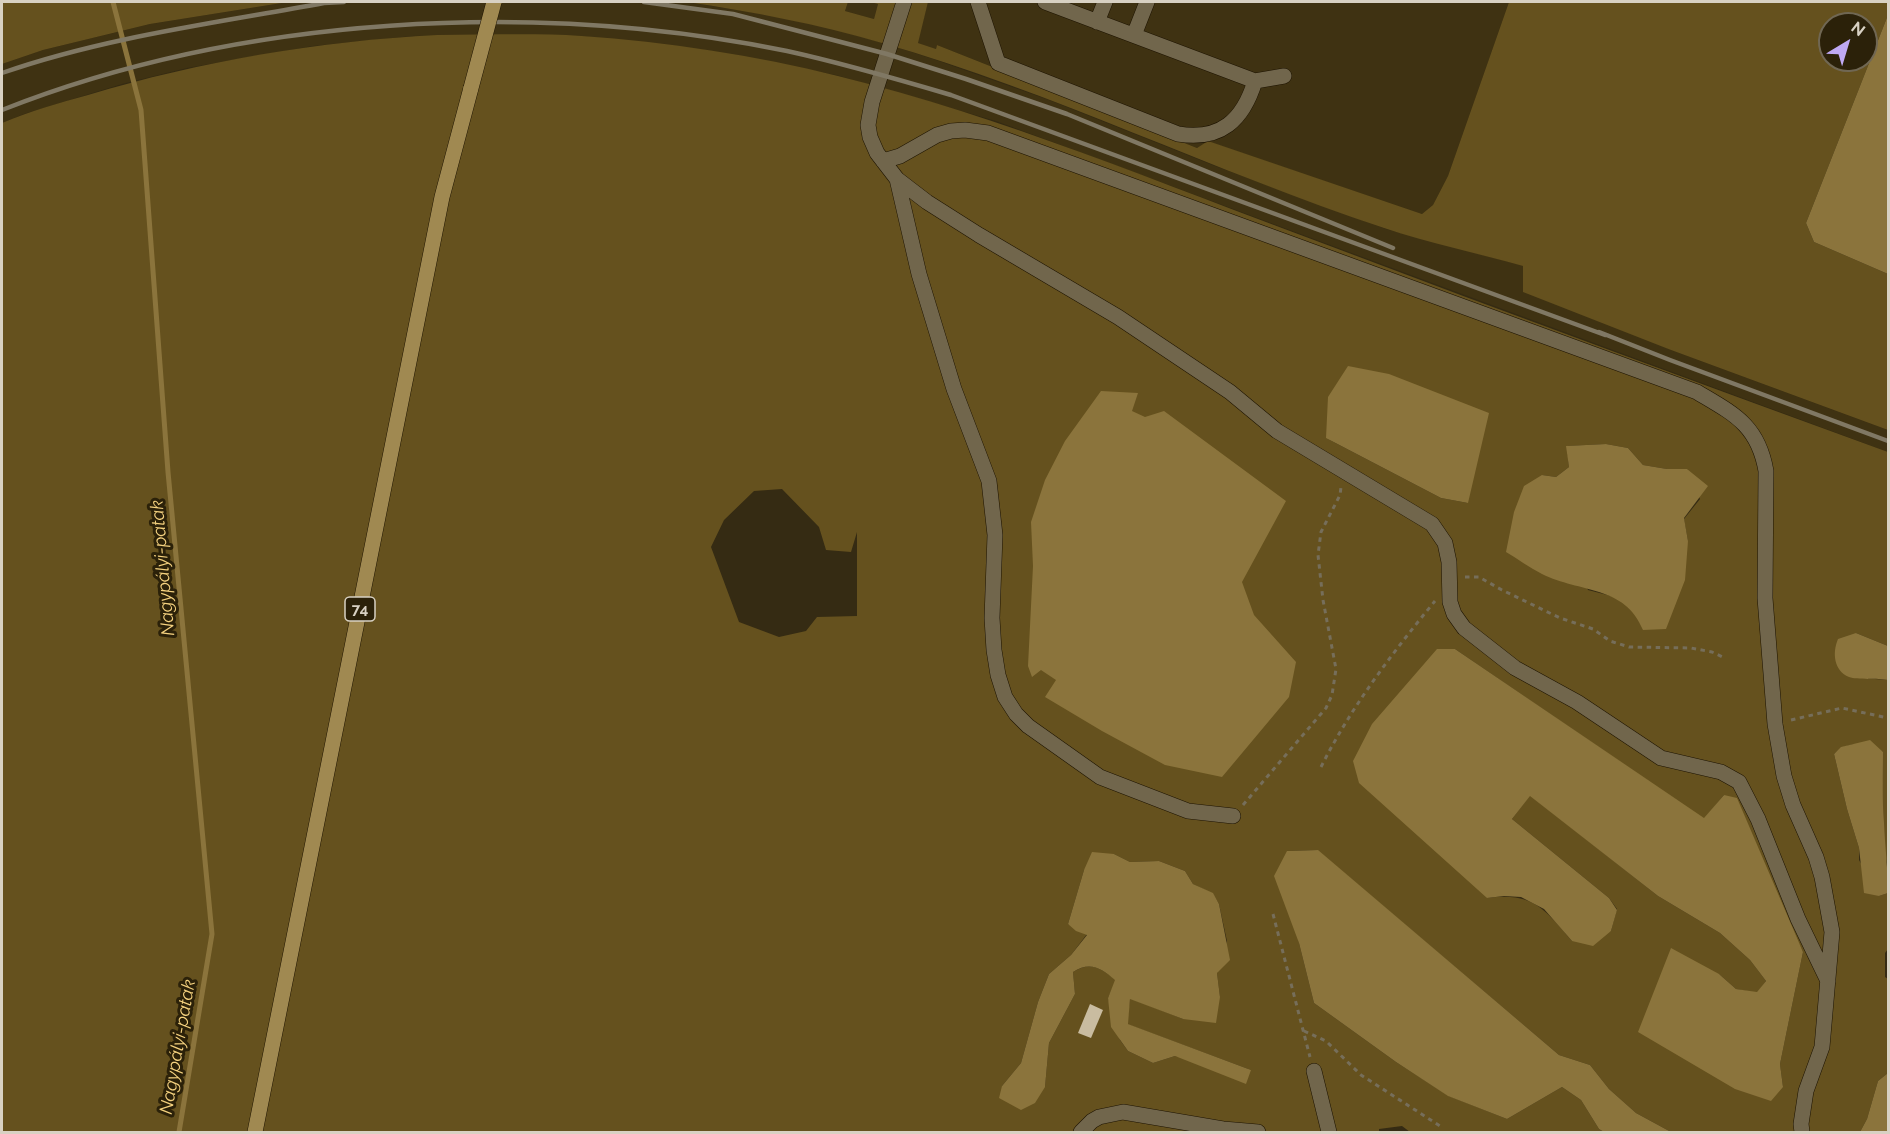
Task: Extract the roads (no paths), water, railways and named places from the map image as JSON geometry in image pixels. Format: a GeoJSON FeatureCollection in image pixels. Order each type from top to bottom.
{"type":"FeatureCollection","features":[{"type":"Feature","properties":{"kind":"main road","name":"74"},"geometry":{"type":"LineString","coordinates":[[255,1132],[442,197],[494,2]]}},
{"type":"Feature","properties":{"kind":"street"},"geometry":{"type":"LineString","coordinates":[[904,2],[868,116],[870,137],[880,157],[897,179],[970,230],[1118,317],[1230,392],[1277,431],[1409,508],[1432,524],[1445,543],[1449,562],[1450,602],[1454,614],[1464,628],[1515,668],[1578,702],[1660,758],[1721,772],[1738,782],[1758,819],[1798,919],[1828,981]]}},
{"type":"Feature","properties":{"kind":"street"},"geometry":{"type":"LineString","coordinates":[[978,2],[998,63],[1178,134],[1199,135],[1225,127],[1242,111],[1255,81]]}},
{"type":"Feature","properties":{"kind":"street"},"geometry":{"type":"LineString","coordinates":[[1045,2],[1255,81],[1284,76]]}},
{"type":"Feature","properties":{"kind":"street"},"geometry":{"type":"LineString","coordinates":[[1097,22],[1106,2]]}},
{"type":"Feature","properties":{"kind":"street"},"geometry":{"type":"LineString","coordinates":[[1134,35],[1147,2]]}},
{"type":"Feature","properties":{"kind":"street"},"geometry":{"type":"LineString","coordinates":[[880,157],[900,156],[937,135],[951,131],[988,133],[1697,392],[1743,423],[1756,437],[1763,451],[1766,471],[1765,598],[1775,724],[1784,776],[1793,805],[1816,857],[1832,932],[1822,1047],[1806,1091],[1802,1132]]}},
{"type":"Feature","properties":{"kind":"street"},"geometry":{"type":"LineString","coordinates":[[897,179],[920,274],[945,357],[989,481],[995,535],[992,618],[994,650],[998,675],[1005,697],[1016,714],[1028,726],[1100,777],[1188,811],[1233,816]]}},
{"type":"Feature","properties":{"kind":"street"},"geometry":{"type":"LineString","coordinates":[[1314,1071],[1329,1132]]}},
{"type":"Feature","properties":{"kind":"street"},"geometry":{"type":"LineString","coordinates":[[1081,1132],[1092,1121],[1123,1112],[1223,1129],[1258,1132]]}},
{"type":"Feature","properties":{"kind":"waterway","name":"Nagypályi-patak"},"geometry":{"type":"LineString","coordinates":[[113,2],[141,110],[168,472],[212,934],[179,1132]]}},
{"type":"Feature","properties":{"kind":"railway"},"geometry":{"type":"LineString","coordinates":[[2,73],[41,60],[121,40],[324,3],[344,2]]}},
{"type":"Feature","properties":{"kind":"railway"},"geometry":{"type":"LineString","coordinates":[[644,2],[733,14],[887,54],[966,79],[1067,114],[1393,248]]}},
{"type":"Feature","properties":{"kind":"railway"},"geometry":{"type":"LineString","coordinates":[[2,110],[94,78],[190,54],[289,36],[390,26],[491,22],[592,25],[691,35],[787,51],[951,95],[1605,335]]}},
{"type":"Feature","properties":{"kind":"railway"},"geometry":{"type":"LineString","coordinates":[[1599,332],[1888,441]]}}]}
